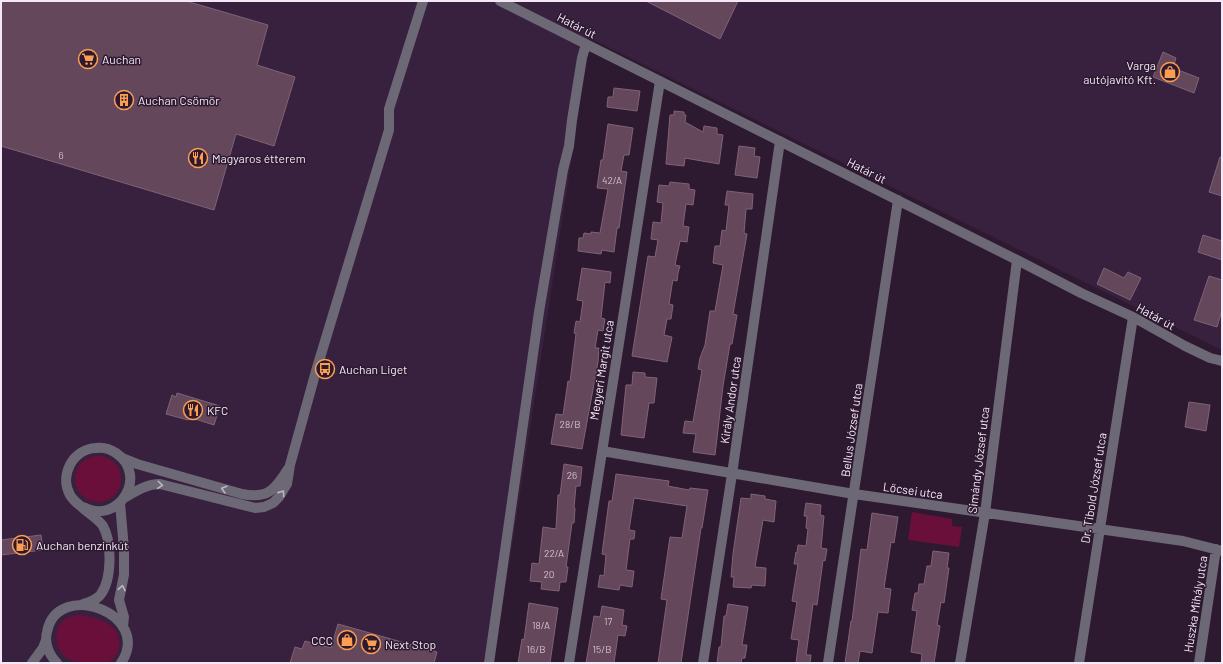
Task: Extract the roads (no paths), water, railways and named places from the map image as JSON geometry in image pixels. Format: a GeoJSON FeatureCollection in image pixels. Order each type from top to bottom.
{"type":"FeatureCollection","features":[{"type":"Feature","properties":{"kind":"street"},"geometry":{"type":"LineString","coordinates":[[83,507],[90,511],[112,509],[148,485],[160,484],[255,508],[264,507],[276,501],[282,493],[287,484],[290,465],[318,365],[389,130],[389,109],[423,1]]}},
{"type":"Feature","properties":{"kind":"street","name":"Határ út"},"geometry":{"type":"LineString","coordinates":[[500,1],[1081,293],[1133,317],[1185,346],[1210,358],[1222,361]]}},
{"type":"Feature","properties":{"kind":"street"},"geometry":{"type":"LineString","coordinates":[[488,663],[539,312],[561,176],[569,146],[579,73],[586,44]]}},
{"type":"Feature","properties":{"kind":"street","name":"Megyeri Margit utca"},"geometry":{"type":"LineString","coordinates":[[569,663],[660,81]]}},
{"type":"Feature","properties":{"kind":"street","name":"Király Andor utca"},"geometry":{"type":"LineString","coordinates":[[703,663],[780,141]]}},
{"type":"Feature","properties":{"kind":"street","name":"Bellus József utca"},"geometry":{"type":"LineString","coordinates":[[828,663],[898,200]]}},
{"type":"Feature","properties":{"kind":"street","name":"Simándy József utca"},"geometry":{"type":"LineString","coordinates":[[960,663],[985,513],[1017,260]]}},
{"type":"Feature","properties":{"kind":"street","name":"Dr. Tibold József utca"},"geometry":{"type":"LineString","coordinates":[[1079,663],[1133,317]]}},
{"type":"Feature","properties":{"kind":"street"},"geometry":{"type":"LineString","coordinates":[[32,663],[43,648],[50,622],[58,612],[70,606],[96,600],[102,594],[107,578],[110,557],[108,538],[103,526],[74,500],[67,487],[68,471],[73,460],[86,450],[99,448],[111,450],[122,458],[137,464],[242,494],[254,496],[262,495],[277,486],[290,465]]}},
{"type":"Feature","properties":{"kind":"street","name":"Lőcsei utca"},"geometry":{"type":"LineString","coordinates":[[602,450],[732,474],[854,494],[1183,541],[1219,550]]}},
{"type":"Feature","properties":{"kind":"street"},"geometry":{"type":"LineString","coordinates":[[122,458],[128,469],[130,477],[129,489],[122,501],[124,575],[119,600],[124,618],[123,626]]}},
{"type":"Feature","properties":{"kind":"street","name":"Huszka Mihály utca"},"geometry":{"type":"LineString","coordinates":[[1199,663],[1219,550]]}},
{"type":"Feature","properties":{"kind":"street"},"geometry":{"type":"LineString","coordinates":[[83,604],[110,613],[119,620],[123,626],[127,636],[128,645],[126,654],[121,663]]}},
{"type":"Feature","properties":{"kind":"street"},"geometry":{"type":"LineString","coordinates":[[46,638],[49,652],[57,663]]}},
{"type":"Feature","properties":{"kind":"place","name":"Auchan"},"geometry":{"type":"Point","coordinates":[88,59]}},
{"type":"Feature","properties":{"kind":"place","name":"Varga autójavító Kft."},"geometry":{"type":"Point","coordinates":[1170,72]}},
{"type":"Feature","properties":{"kind":"place","name":"Auchan Csömör"},"geometry":{"type":"Point","coordinates":[124,100]}},
{"type":"Feature","properties":{"kind":"place","name":"Magyaros étterem"},"geometry":{"type":"Point","coordinates":[198,158]}},
{"type":"Feature","properties":{"kind":"place","name":"Auchan Liget"},"geometry":{"type":"Point","coordinates":[325,369]}},
{"type":"Feature","properties":{"kind":"place","name":"KFC"},"geometry":{"type":"Point","coordinates":[193,410]}},
{"type":"Feature","properties":{"kind":"place","name":"Auchan benzinkút"},"geometry":{"type":"Point","coordinates":[22,545]}},
{"type":"Feature","properties":{"kind":"place","name":"CCC"},"geometry":{"type":"Point","coordinates":[347,640]}},
{"type":"Feature","properties":{"kind":"place","name":"Next Stop"},"geometry":{"type":"Point","coordinates":[371,644]}}]}
